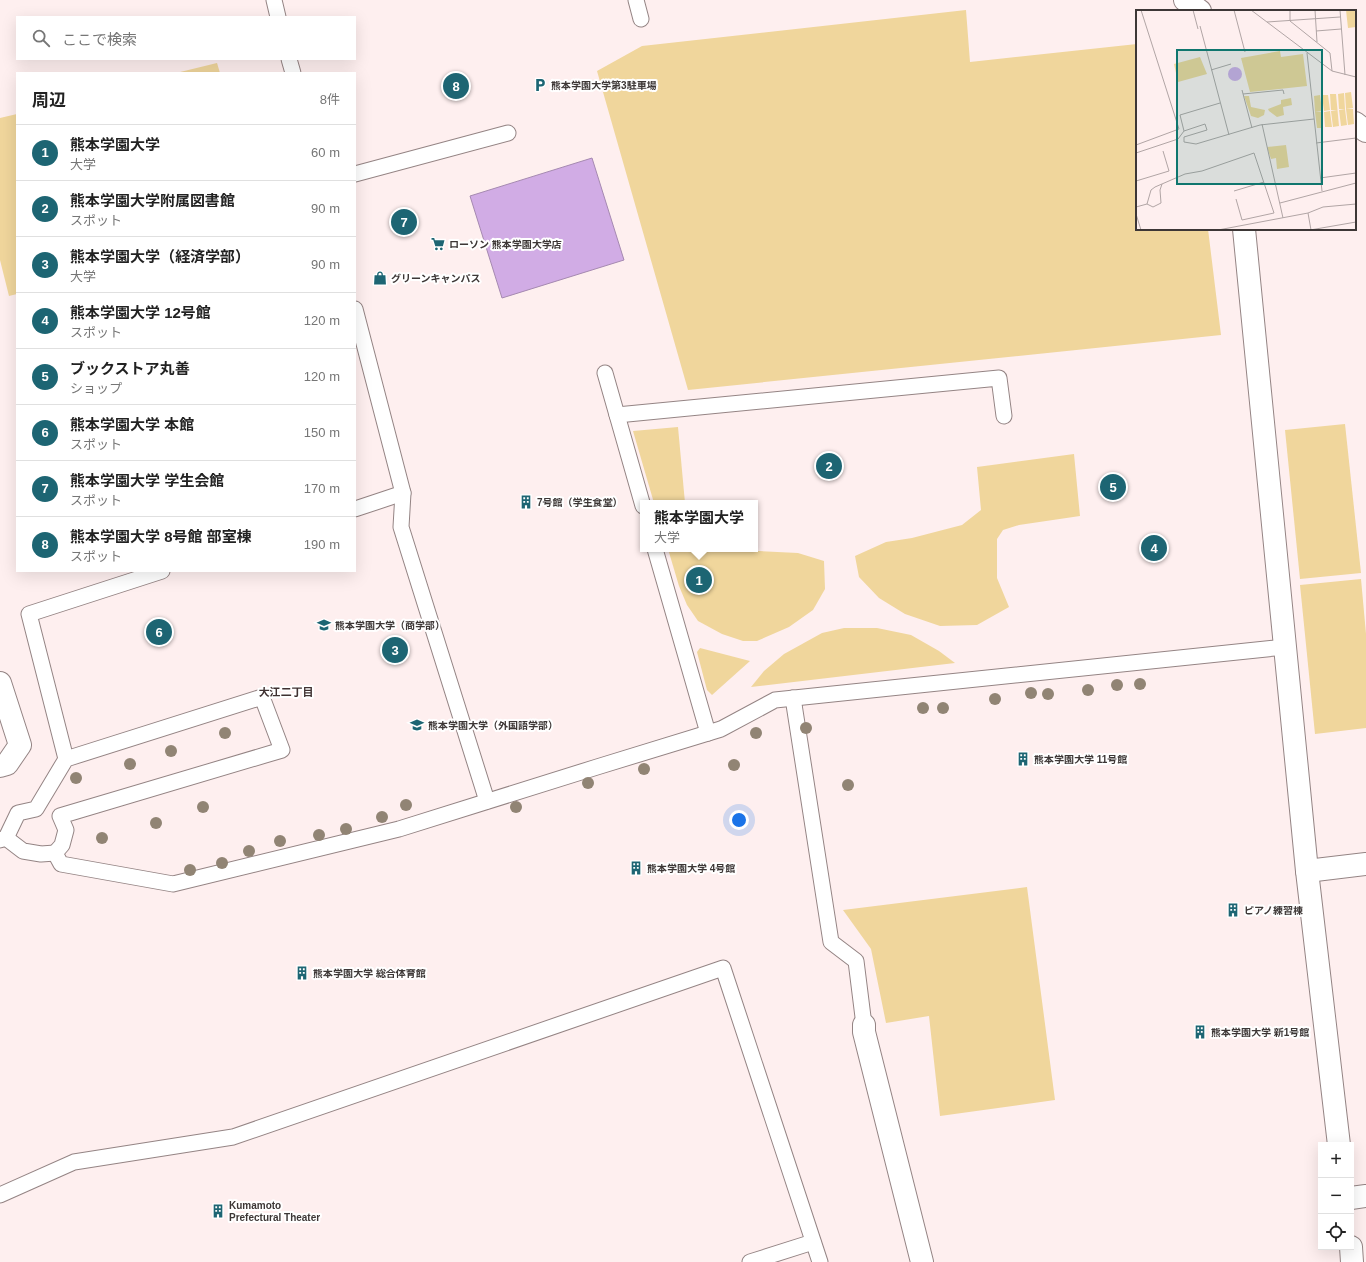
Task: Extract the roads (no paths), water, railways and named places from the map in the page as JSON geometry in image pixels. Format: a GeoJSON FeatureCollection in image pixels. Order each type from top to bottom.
{"type":"FeatureCollection","features":[{"type":"Feature","properties":{"kind":"street"},"geometry":{"type":"LineString","coordinates":[[1186,0],[1199,10]]}},
{"type":"Feature","properties":{"kind":"street"},"geometry":{"type":"LineString","coordinates":[[1356,124],[1366,131]]}},
{"type":"Feature","properties":{"kind":"street"},"geometry":{"type":"LineString","coordinates":[[1244,230],[1307,871],[1339,1142]]}},
{"type":"Feature","properties":{"kind":"street"},"geometry":{"type":"LineString","coordinates":[[0,683],[20,745],[7,764],[0,766]]}},
{"type":"Feature","properties":{"kind":"street"},"geometry":{"type":"LineString","coordinates":[[1307,871],[1366,864]]}},
{"type":"Feature","properties":{"kind":"street"},"geometry":{"type":"LineString","coordinates":[[864,1025],[864,1032],[922,1262]]}},
{"type":"Feature","properties":{"kind":"street"},"geometry":{"type":"LineString","coordinates":[[1354,1198],[1366,1196]]}},
{"type":"Feature","properties":{"kind":"street"},"geometry":{"type":"LineString","coordinates":[[1351,1250],[1352,1262]]}},
{"type":"Feature","properties":{"kind":"lane"},"geometry":{"type":"LineString","coordinates":[[274,0],[278,16]]}},
{"type":"Feature","properties":{"kind":"lane"},"geometry":{"type":"LineString","coordinates":[[636,0],[642,19]]}},
{"type":"Feature","properties":{"kind":"lane"},"geometry":{"type":"LineString","coordinates":[[289,60],[293,72]]}},
{"type":"Feature","properties":{"kind":"lane"},"geometry":{"type":"LineString","coordinates":[[356,174],[508,133]]}},
{"type":"Feature","properties":{"kind":"lane"},"geometry":{"type":"LineString","coordinates":[[356,313],[404,494],[401,526],[487,802]]}},
{"type":"Feature","properties":{"kind":"lane"},"geometry":{"type":"LineString","coordinates":[[605,373],[641,500]]}},
{"type":"Feature","properties":{"kind":"lane"},"geometry":{"type":"LineString","coordinates":[[617,416],[999,378],[1004,416]]}},
{"type":"Feature","properties":{"kind":"lane"},"geometry":{"type":"LineString","coordinates":[[356,509],[404,494]]}},
{"type":"Feature","properties":{"kind":"lane"},"geometry":{"type":"LineString","coordinates":[[656,552],[708,733]]}},
{"type":"Feature","properties":{"kind":"lane"},"geometry":{"type":"LineString","coordinates":[[66,759],[29,614],[159,572]]}},
{"type":"Feature","properties":{"kind":"lane"},"geometry":{"type":"LineString","coordinates":[[55,853],[61,864],[173,884],[399,830],[720,729],[775,700],[1285,647]]}},
{"type":"Feature","properties":{"kind":"lane"},"geometry":{"type":"LineString","coordinates":[[36,809],[66,759],[262,697],[282,750],[60,816],[36,809],[18,813],[3,839],[23,852],[41,854],[55,853],[62,845],[66,830],[60,816]]}},
{"type":"Feature","properties":{"kind":"lane"},"geometry":{"type":"LineString","coordinates":[[793,698],[831,942],[856,961],[864,1025]]}},
{"type":"Feature","properties":{"kind":"lane"},"geometry":{"type":"LineString","coordinates":[[0,1195],[74,1162],[233,1136],[723,968],[820,1262]]}},
{"type":"Feature","properties":{"kind":"lane"},"geometry":{"type":"LineString","coordinates":[[750,1262],[813,1242]]}},
{"type":"Feature","properties":{"kind":"place","name":"熊本学園大学第3駐車場"},"geometry":{"type":"Point","coordinates":[540,85]}},
{"type":"Feature","properties":{"kind":"place","name":"熊本学園大学 8号館 部室棟"},"geometry":{"type":"Point","coordinates":[456,86]}},
{"type":"Feature","properties":{"kind":"place","name":"熊本学園大学 学生会館"},"geometry":{"type":"Point","coordinates":[404,222]}},
{"type":"Feature","properties":{"kind":"place","name":"ローソン 熊本学園大学店"},"geometry":{"type":"Point","coordinates":[438,244]}},
{"type":"Feature","properties":{"kind":"place","name":"グリーンキャンパス"},"geometry":{"type":"Point","coordinates":[380,278]}},
{"type":"Feature","properties":{"kind":"place","name":"熊本学園大学附属図書館"},"geometry":{"type":"Point","coordinates":[829,466]}},
{"type":"Feature","properties":{"kind":"place","name":"ブックストア丸善"},"geometry":{"type":"Point","coordinates":[1113,487]}},
{"type":"Feature","properties":{"kind":"place","name":"7号館（学生食堂）"},"geometry":{"type":"Point","coordinates":[526,502]}},
{"type":"Feature","properties":{"kind":"place","name":"熊本学園大学 12号館"},"geometry":{"type":"Point","coordinates":[1154,548]}},
{"type":"Feature","properties":{"kind":"place","name":"熊本学園大学"},"geometry":{"type":"Point","coordinates":[699,580]}},
{"type":"Feature","properties":{"kind":"place","name":"熊本学園大学（商学部）"},"geometry":{"type":"Point","coordinates":[324,625]}},
{"type":"Feature","properties":{"kind":"place","name":"熊本学園大学 本館"},"geometry":{"type":"Point","coordinates":[159,632]}},
{"type":"Feature","properties":{"kind":"place","name":"熊本学園大学（経済学部）"},"geometry":{"type":"Point","coordinates":[395,650]}},
{"type":"Feature","properties":{"kind":"place","name":"熊本学園大学（外国語学部）"},"geometry":{"type":"Point","coordinates":[417,725]}},
{"type":"Feature","properties":{"kind":"place","name":"熊本学園大学 11号館"},"geometry":{"type":"Point","coordinates":[1023,759]}},
{"type":"Feature","properties":{"kind":"place","name":"熊本学園大学 4号館"},"geometry":{"type":"Point","coordinates":[636,868]}},
{"type":"Feature","properties":{"kind":"place","name":"ピアノ練習棟"},"geometry":{"type":"Point","coordinates":[1233,910]}},
{"type":"Feature","properties":{"kind":"place","name":"熊本学園大学 総合体育館"},"geometry":{"type":"Point","coordinates":[302,973]}},
{"type":"Feature","properties":{"kind":"place","name":"熊本学園大学 新1号館"},"geometry":{"type":"Point","coordinates":[1200,1032]}},
{"type":"Feature","properties":{"kind":"place","name":"Kumamoto Prefectural Theater"},"geometry":{"type":"Point","coordinates":[218,1211]}},
{"type":"Feature","properties":{"kind":"district","name":"大江二丁目"},"geometry":{"type":"Point","coordinates":[286,692]}}]}
